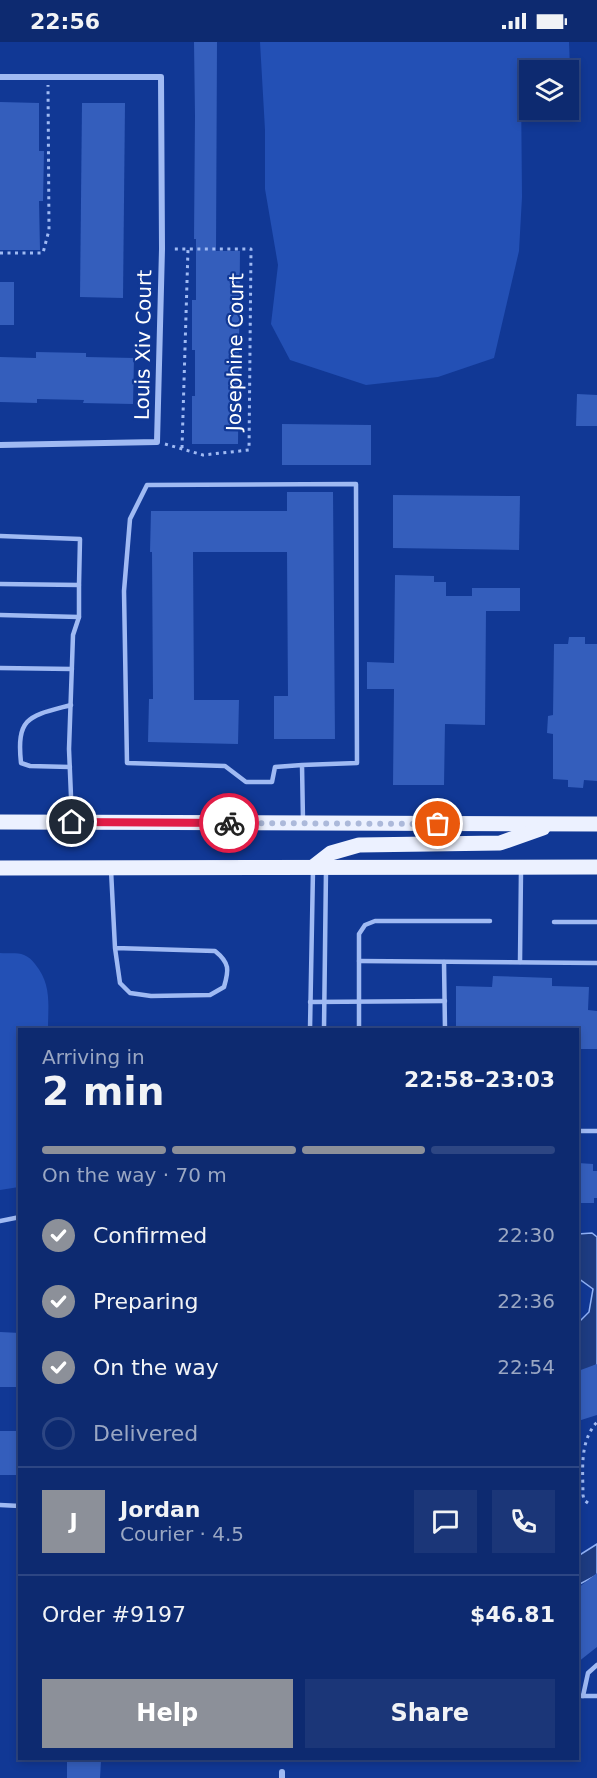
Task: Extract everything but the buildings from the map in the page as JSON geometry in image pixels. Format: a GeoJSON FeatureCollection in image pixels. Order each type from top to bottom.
{"type":"FeatureCollection","features":[{"type":"Feature","properties":{"kind":"main road"},"geometry":{"type":"LineString","coordinates":[[0,822],[597,824]]}},
{"type":"Feature","properties":{"kind":"main road"},"geometry":{"type":"LineString","coordinates":[[319,867],[331,853],[359,845],[500,843],[554,824]]}},
{"type":"Feature","properties":{"kind":"main road"},"geometry":{"type":"LineString","coordinates":[[0,867],[597,867]]}},
{"type":"Feature","properties":{"kind":"street"},"geometry":{"type":"LineString","coordinates":[[0,77],[48,77]]}},
{"type":"Feature","properties":{"kind":"street","name":"Louis Xiv Court"},"geometry":{"type":"LineString","coordinates":[[48,77],[161,77],[162,249],[157,442]]}},
{"type":"Feature","properties":{"kind":"street"},"geometry":{"type":"LineString","coordinates":[[0,445],[157,442]]}},
{"type":"Feature","properties":{"kind":"lane"},"geometry":{"type":"LineString","coordinates":[[356,484],[357,763],[302,765],[275,767],[272,782],[246,782],[225,766],[128,763],[123,591],[130,519],[147,485],[356,484]]}},
{"type":"Feature","properties":{"kind":"lane"},"geometry":{"type":"LineString","coordinates":[[0,536],[80,538],[79,617],[73,635],[72,669],[70,767],[72,822]]}},
{"type":"Feature","properties":{"kind":"lane"},"geometry":{"type":"LineString","coordinates":[[0,584],[79,585]]}},
{"type":"Feature","properties":{"kind":"lane"},"geometry":{"type":"LineString","coordinates":[[0,615],[79,617]]}},
{"type":"Feature","properties":{"kind":"lane"},"geometry":{"type":"LineString","coordinates":[[0,668],[72,669]]}},
{"type":"Feature","properties":{"kind":"lane"},"geometry":{"type":"LineString","coordinates":[[70,767],[30,766],[21,763],[21,731],[28,720],[40,713],[71,705]]}},
{"type":"Feature","properties":{"kind":"lane"},"geometry":{"type":"LineString","coordinates":[[302,765],[303,824]]}},
{"type":"Feature","properties":{"kind":"lane"},"geometry":{"type":"LineString","coordinates":[[110,867],[115,948],[120,983],[130,993],[151,996],[210,995],[224,987],[228,973],[225,959],[215,951],[115,948]]}},
{"type":"Feature","properties":{"kind":"lane"},"geometry":{"type":"LineString","coordinates":[[310,1028],[319,867]]}},
{"type":"Feature","properties":{"kind":"lane"},"geometry":{"type":"LineString","coordinates":[[319,867],[324,1028]]}},
{"type":"Feature","properties":{"kind":"lane"},"geometry":{"type":"LineString","coordinates":[[520,868],[520,962]]}},
{"type":"Feature","properties":{"kind":"lane"},"geometry":{"type":"LineString","coordinates":[[359,1028],[359,934],[365,925],[375,921],[490,921]]}},
{"type":"Feature","properties":{"kind":"lane"},"geometry":{"type":"LineString","coordinates":[[554,922],[597,922]]}},
{"type":"Feature","properties":{"kind":"lane"},"geometry":{"type":"LineString","coordinates":[[359,961],[597,963]]}},
{"type":"Feature","properties":{"kind":"lane"},"geometry":{"type":"LineString","coordinates":[[444,962],[445,1028]]}},
{"type":"Feature","properties":{"kind":"lane"},"geometry":{"type":"LineString","coordinates":[[310,1002],[445,1001]]}},
{"type":"Feature","properties":{"kind":"lane"},"geometry":{"type":"LineString","coordinates":[[579,1131],[597,1131]]}},
{"type":"Feature","properties":{"kind":"lane"},"geometry":{"type":"LineString","coordinates":[[0,1221],[18,1217]]}},
{"type":"Feature","properties":{"kind":"lane"},"geometry":{"type":"LineString","coordinates":[[0,1505],[18,1506]]}},
{"type":"Feature","properties":{"kind":"lane"},"geometry":{"type":"LineString","coordinates":[[597,1665],[588,1673],[580,1696],[597,1696]]}},
{"type":"Feature","properties":{"kind":"path"},"geometry":{"type":"LineString","coordinates":[[0,253],[43,253],[49,230],[48,77]]}},
{"type":"Feature","properties":{"kind":"path","name":"Josephine Court"},"geometry":{"type":"LineString","coordinates":[[157,442],[203,454],[249,450],[251,249],[162,249]]}},
{"type":"Feature","properties":{"kind":"path"},"geometry":{"type":"LineString","coordinates":[[182,448],[188,249]]}},
{"type":"Feature","properties":{"kind":"path"},"geometry":{"type":"LineString","coordinates":[[588,1503],[584,1500],[583,1495],[583,1452],[588,1435],[596,1424]]}},
{"type":"Feature","properties":{"kind":"shaded area"},"geometry":{"type":"Polygon","coordinates":[[[260,42],[569,42],[570,60],[519,60],[522,197],[519,251],[494,358],[438,377],[366,385],[290,360],[271,324],[278,265],[265,189],[265,130],[260,42]]]}},
{"type":"Feature","properties":{"kind":"shaded area"},"geometry":{"type":"Polygon","coordinates":[[[0,953],[15,953],[32,960],[44,980],[47,987],[48,1028],[18,1028],[18,1187],[0,1190],[0,953]]]}},
{"type":"Feature","properties":{"kind":"shaded area"},"geometry":{"type":"Polygon","coordinates":[[[592,1233],[597,1237],[597,1365],[579,1374],[579,1322],[589,1312],[593,1289],[579,1279],[579,1234],[592,1233]]]}},
{"type":"Feature","properties":{"kind":"shaded area"},"geometry":{"type":"Polygon","coordinates":[[[597,1544],[597,1575],[579,1584],[579,1555],[597,1544]]]}},
{"type":"Feature","properties":{"kind":"way so far"},"geometry":{"type":"LineString","coordinates":[[229,823],[438,824]]}},
{"type":"Feature","properties":{"kind":"route"},"geometry":{"type":"LineString","coordinates":[[72,822],[229,823]]}}]}
